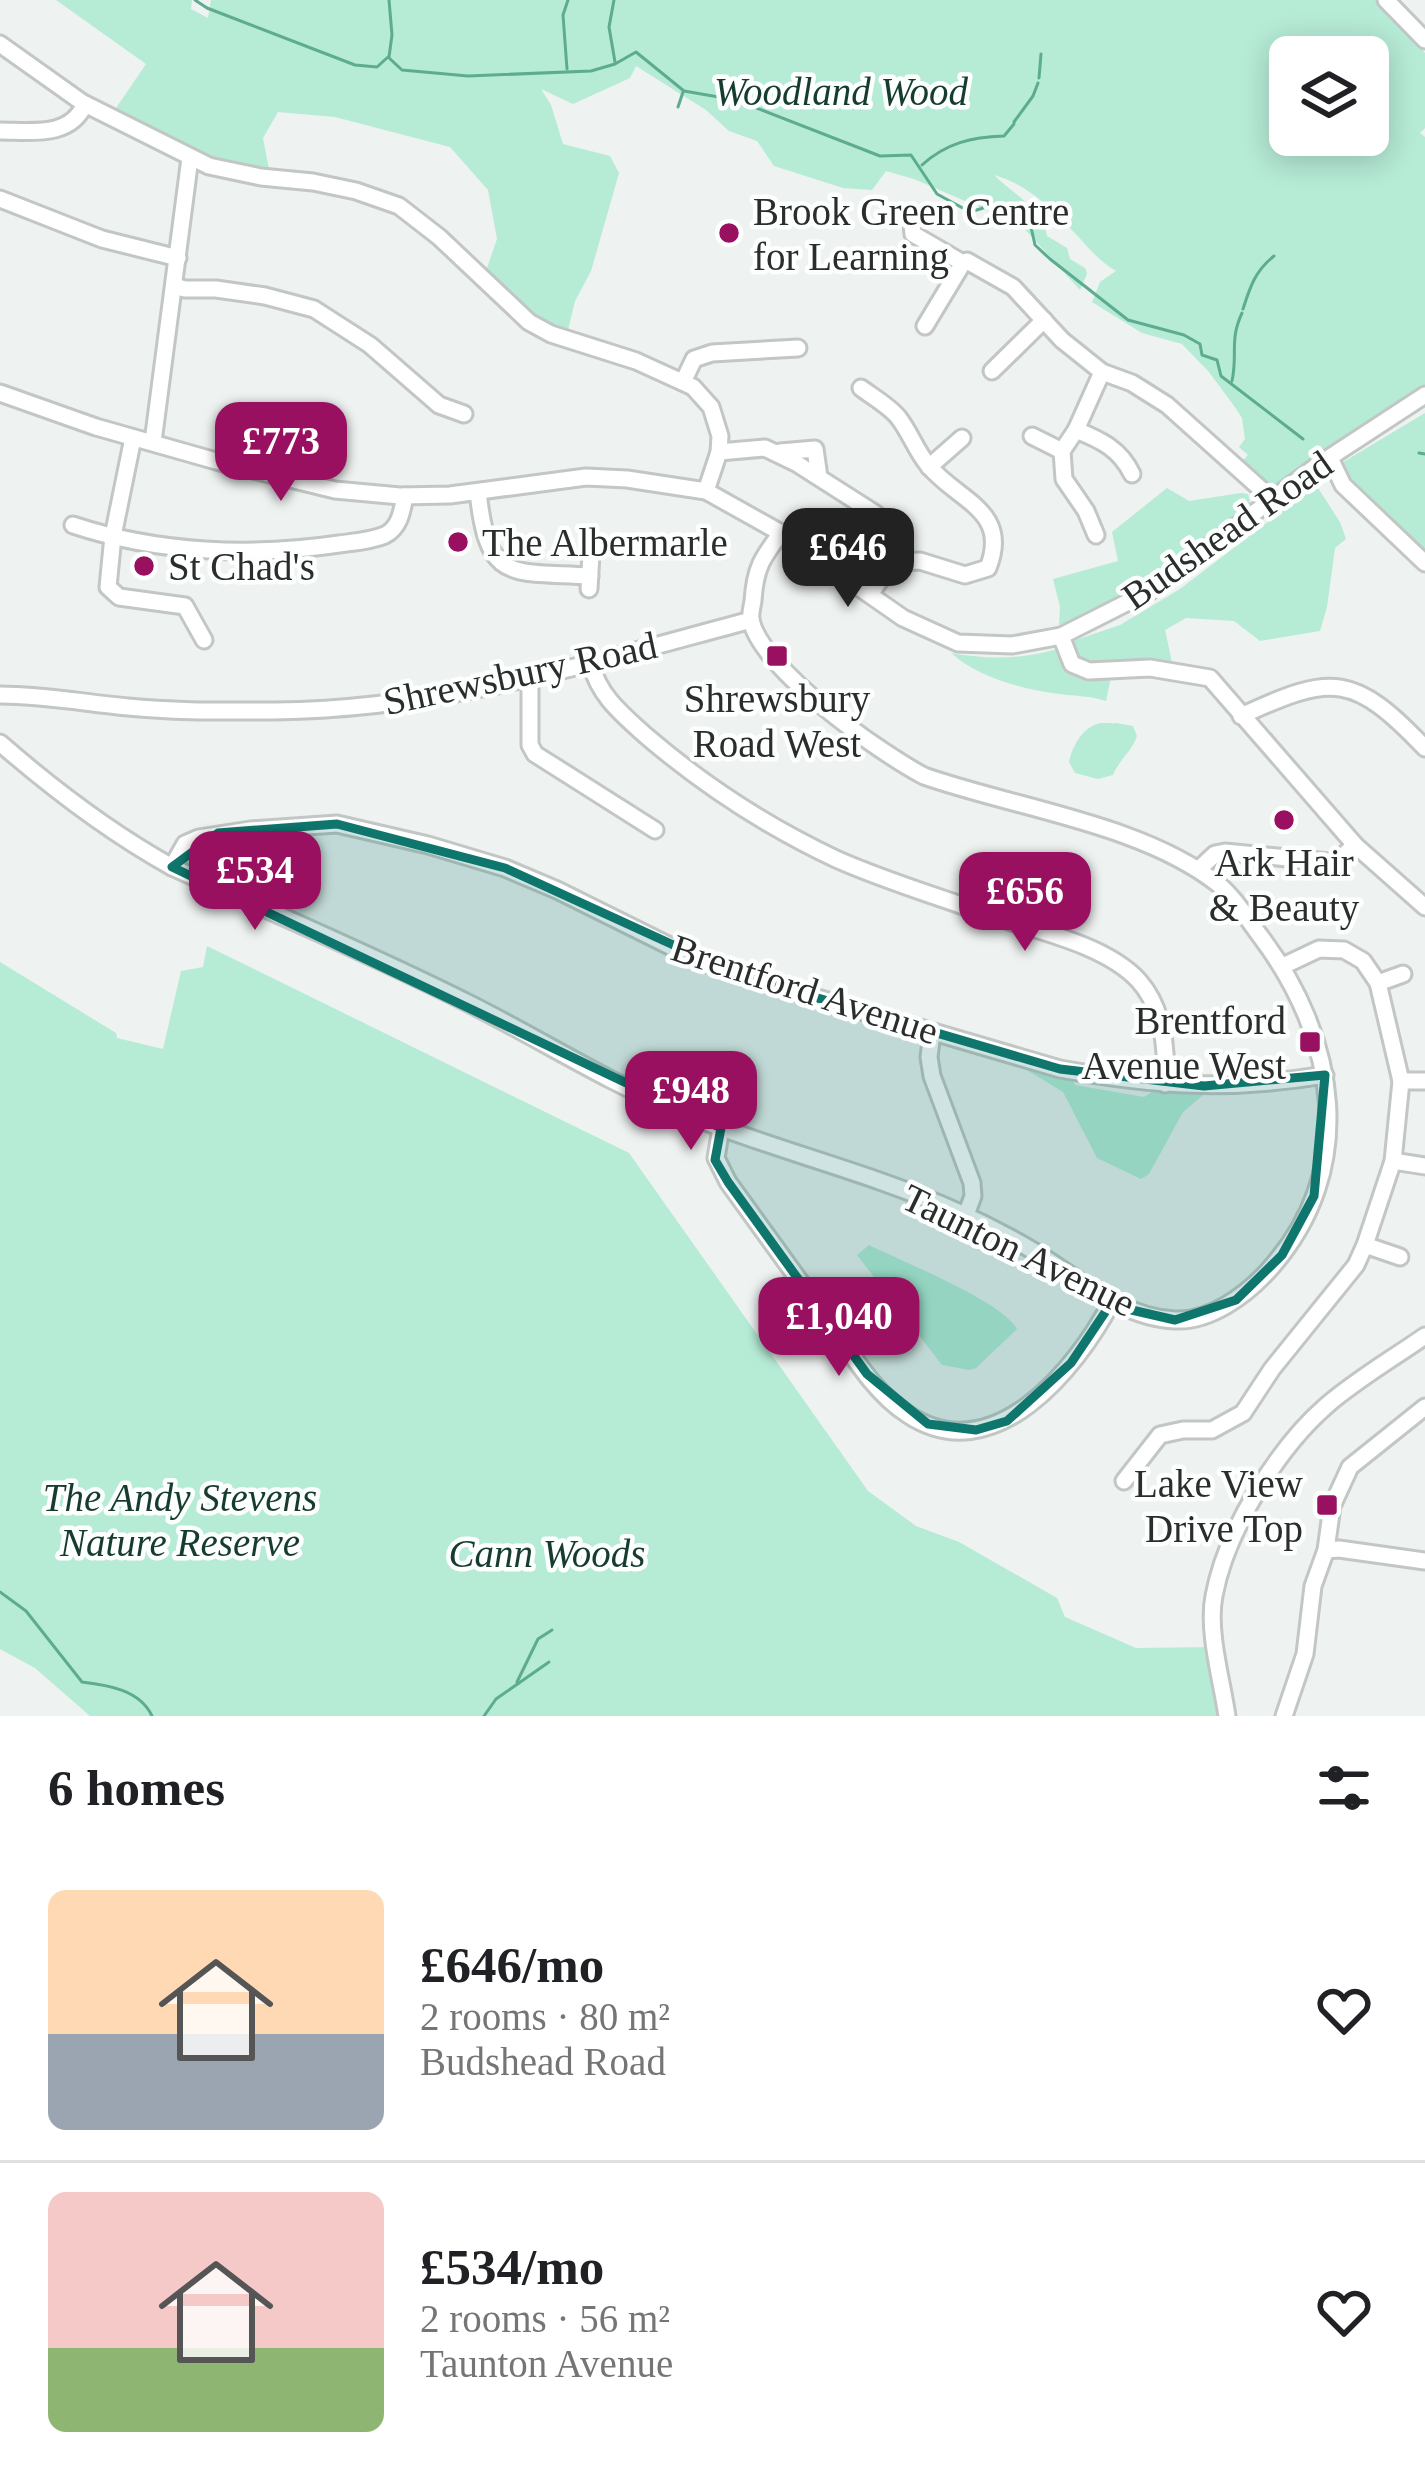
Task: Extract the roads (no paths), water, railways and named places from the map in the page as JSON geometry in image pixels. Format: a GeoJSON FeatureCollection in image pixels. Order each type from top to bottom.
{"type":"FeatureCollection","features":[{"type":"Feature","properties":{"kind":"street"},"geometry":{"type":"LineString","coordinates":[[1386,0],[1425,40]]}},
{"type":"Feature","properties":{"kind":"street"},"geometry":{"type":"LineString","coordinates":[[0,44],[85,104],[190,158],[230,172],[356,191],[399,206],[529,322],[693,387],[711,407],[718,427],[719,452],[706,491]]}},
{"type":"Feature","properties":{"kind":"street"},"geometry":{"type":"LineString","coordinates":[[0,130],[66,128],[80,117],[85,104]]}},
{"type":"Feature","properties":{"kind":"street"},"geometry":{"type":"LineString","coordinates":[[153,442],[190,158]]}},
{"type":"Feature","properties":{"kind":"street"},"geometry":{"type":"LineString","coordinates":[[0,199],[102,238],[178,258]]}},
{"type":"Feature","properties":{"kind":"street"},"geometry":{"type":"LineString","coordinates":[[912,225],[913,234],[1012,287],[1102,372],[1132,383],[1167,405],[1272,500]]}},
{"type":"Feature","properties":{"kind":"street"},"geometry":{"type":"LineString","coordinates":[[925,326],[963,263]]}},
{"type":"Feature","properties":{"kind":"street"},"geometry":{"type":"LineString","coordinates":[[174,286],[265,296],[314,309],[370,345],[439,405],[464,414]]}},
{"type":"Feature","properties":{"kind":"street"},"geometry":{"type":"LineString","coordinates":[[992,371],[1043,320]]}},
{"type":"Feature","properties":{"kind":"street"},"geometry":{"type":"LineString","coordinates":[[683,382],[694,359],[710,353],[797,348]]}},
{"type":"Feature","properties":{"kind":"street"},"geometry":{"type":"LineString","coordinates":[[1096,536],[1064,479],[1062,451],[1102,372]]}},
{"type":"Feature","properties":{"kind":"street"},"geometry":{"type":"LineString","coordinates":[[861,388],[896,414],[929,467],[983,513],[993,531],[995,550],[988,568],[965,574],[920,561],[893,562]]}},
{"type":"Feature","properties":{"kind":"street","name":"Budshead Road"},"geometry":{"type":"LineString","coordinates":[[0,393],[133,438],[335,490],[405,496],[478,492],[586,477],[706,491],[781,533],[903,618],[958,643],[1012,645],[1061,636],[1150,591],[1330,458],[1425,395]]}},
{"type":"Feature","properties":{"kind":"street"},"geometry":{"type":"LineString","coordinates":[[1076,430],[1106,442],[1132,474]]}},
{"type":"Feature","properties":{"kind":"street"},"geometry":{"type":"LineString","coordinates":[[1032,436],[1062,451]]}},
{"type":"Feature","properties":{"kind":"street"},"geometry":{"type":"LineString","coordinates":[[133,438],[108,587],[119,597],[185,606],[204,640]]}},
{"type":"Feature","properties":{"kind":"street"},"geometry":{"type":"LineString","coordinates":[[929,467],[962,438]]}},
{"type":"Feature","properties":{"kind":"street"},"geometry":{"type":"LineString","coordinates":[[719,452],[765,448],[776,452],[876,514],[893,562],[870,594]]}},
{"type":"Feature","properties":{"kind":"street"},"geometry":{"type":"LineString","coordinates":[[1330,458],[1342,485],[1425,563]]}},
{"type":"Feature","properties":{"kind":"street"},"geometry":{"type":"LineString","coordinates":[[478,492],[487,543],[505,566],[590,582],[591,554]]}},
{"type":"Feature","properties":{"kind":"street"},"geometry":{"type":"LineString","coordinates":[[73,525],[180,547],[300,550],[385,535],[400,518],[405,496]]}},
{"type":"Feature","properties":{"kind":"street"},"geometry":{"type":"LineString","coordinates":[[751,620],[756,570],[781,533]]}},
{"type":"Feature","properties":{"kind":"street","name":"Shrewsbury Road"},"geometry":{"type":"LineString","coordinates":[[0,695],[176,710],[367,706],[530,680],[751,620]]}},
{"type":"Feature","properties":{"kind":"street","name":"Taunton Avenue"},"geometry":{"type":"LineString","coordinates":[[0,742],[71,803],[134,846],[466,1002],[617,1084],[721,1128],[966,1215],[1128,1309],[1175,1320],[1195,1318],[1236,1300],[1263,1276],[1299,1229],[1314,1196],[1328,1128],[1318,1044],[1283,966],[1220,885],[1198,869],[1160,849],[1092,825],[943,782],[902,765],[821,706],[779,666],[751,620]]}},
{"type":"Feature","properties":{"kind":"street"},"geometry":{"type":"LineString","coordinates":[[1061,636],[1072,664],[1089,670],[1150,668],[1210,678],[1355,845],[1425,908]]}},
{"type":"Feature","properties":{"kind":"street"},"geometry":{"type":"LineString","coordinates":[[591,664],[608,700],[654,743],[774,826],[890,881],[1072,942],[1114,961],[1141,982],[1155,1009],[1166,1044],[1165,1084]]}},
{"type":"Feature","properties":{"kind":"street"},"geometry":{"type":"LineString","coordinates":[[530,680],[530,745],[535,754],[655,830]]}},
{"type":"Feature","properties":{"kind":"street"},"geometry":{"type":"LineString","coordinates":[[1240,716],[1290,693],[1346,686],[1384,707],[1425,748]]}},
{"type":"Feature","properties":{"kind":"street","name":"Brentford Avenue"},"geometry":{"type":"LineString","coordinates":[[172,867],[185,844],[202,837],[337,824],[505,868],[698,960],[1060,1069],[1204,1087],[1275,1084],[1325,1075]]}},
{"type":"Feature","properties":{"kind":"street"},"geometry":{"type":"LineString","coordinates":[[1198,869],[1215,854],[1225,852],[1337,861],[1355,845]]}},
{"type":"Feature","properties":{"kind":"street"},"geometry":{"type":"LineString","coordinates":[[1124,1481],[1160,1436],[1212,1430],[1243,1413],[1356,1264],[1393,1161],[1401,1081],[1378,982],[1363,961],[1344,950],[1319,949],[1283,966]]}},
{"type":"Feature","properties":{"kind":"street"},"geometry":{"type":"LineString","coordinates":[[1378,982],[1403,974]]}},
{"type":"Feature","properties":{"kind":"street"},"geometry":{"type":"LineString","coordinates":[[932,1033],[928,1057],[932,1076],[972,1183],[966,1215]]}},
{"type":"Feature","properties":{"kind":"street"},"geometry":{"type":"LineString","coordinates":[[1401,1081],[1425,1081]]}},
{"type":"Feature","properties":{"kind":"street"},"geometry":{"type":"LineString","coordinates":[[721,1128],[716,1158],[728,1182],[867,1374],[906,1414],[928,1424],[952,1431],[1006,1421],[1034,1402],[1071,1363],[1112,1301]]}},
{"type":"Feature","properties":{"kind":"street"},"geometry":{"type":"LineString","coordinates":[[1393,1161],[1425,1166]]}},
{"type":"Feature","properties":{"kind":"street"},"geometry":{"type":"LineString","coordinates":[[1365,1245],[1400,1257]]}},
{"type":"Feature","properties":{"kind":"street"},"geometry":{"type":"LineString","coordinates":[[1227,1716],[1213,1599],[1244,1516],[1299,1432],[1330,1403],[1425,1336]]}},
{"type":"Feature","properties":{"kind":"street"},"geometry":{"type":"LineString","coordinates":[[1284,1716],[1305,1654],[1312,1586],[1326,1550],[1332,1505],[1350,1467],[1425,1407]]}},
{"type":"Feature","properties":{"kind":"street"},"geometry":{"type":"LineString","coordinates":[[1326,1550],[1425,1562]]}},
{"type":"Feature","properties":{"kind":"waterway"},"geometry":{"type":"LineString","coordinates":[[195,0],[355,65],[377,67],[388,57],[402,70],[468,76],[591,71],[636,52],[684,91],[736,100],[880,156],[911,155],[937,194],[970,212],[990,206],[1031,227],[1035,245],[1128,320],[1200,344],[1202,355],[1217,360],[1221,376],[1303,439]]}},
{"type":"Feature","properties":{"kind":"waterway"},"geometry":{"type":"LineString","coordinates":[[389,0],[389,57]]}},
{"type":"Feature","properties":{"kind":"waterway"},"geometry":{"type":"LineString","coordinates":[[567,69],[563,15],[568,0]]}},
{"type":"Feature","properties":{"kind":"waterway"},"geometry":{"type":"LineString","coordinates":[[614,0],[609,27],[615,62]]}},
{"type":"Feature","properties":{"kind":"waterway"},"geometry":{"type":"LineString","coordinates":[[1039,78],[1041,54]]}},
{"type":"Feature","properties":{"kind":"waterway"},"geometry":{"type":"LineString","coordinates":[[1014,122],[1038,83]]}},
{"type":"Feature","properties":{"kind":"waterway"},"geometry":{"type":"LineString","coordinates":[[678,107],[683,92]]}},
{"type":"Feature","properties":{"kind":"waterway"},"geometry":{"type":"LineString","coordinates":[[922,165],[960,143],[1004,136],[1014,124]]}},
{"type":"Feature","properties":{"kind":"waterway"},"geometry":{"type":"LineString","coordinates":[[1243,309],[1258,274],[1274,256]]}},
{"type":"Feature","properties":{"kind":"waterway"},"geometry":{"type":"LineString","coordinates":[[1232,381],[1242,313]]}},
{"type":"Feature","properties":{"kind":"waterway"},"geometry":{"type":"LineString","coordinates":[[1419,453],[1425,454]]}},
{"type":"Feature","properties":{"kind":"waterway"},"geometry":{"type":"LineString","coordinates":[[0,1592],[26,1611],[82,1682],[131,1695],[152,1716]]}},
{"type":"Feature","properties":{"kind":"waterway"},"geometry":{"type":"LineString","coordinates":[[517,1682],[538,1639],[552,1630]]}},
{"type":"Feature","properties":{"kind":"waterway"},"geometry":{"type":"LineString","coordinates":[[484,1716],[496,1699],[549,1662]]}},
{"type":"Feature","properties":{"kind":"place","name":"Brook Green Centre for Learning"},"geometry":{"type":"Point","coordinates":[729,233]}},
{"type":"Feature","properties":{"kind":"place","name":"The Albermarle"},"geometry":{"type":"Point","coordinates":[458,542]}},
{"type":"Feature","properties":{"kind":"place","name":"St Chad's"},"geometry":{"type":"Point","coordinates":[144,566]}},
{"type":"Feature","properties":{"kind":"place","name":"Shrewsbury Road West"},"geometry":{"type":"Point","coordinates":[777,656]}},
{"type":"Feature","properties":{"kind":"place","name":"Ark Hair & Beauty"},"geometry":{"type":"Point","coordinates":[1284,820]}},
{"type":"Feature","properties":{"kind":"place","name":"Brentford Avenue West"},"geometry":{"type":"Point","coordinates":[1310,1042]}},
{"type":"Feature","properties":{"kind":"place","name":"Lake View Drive Top"},"geometry":{"type":"Point","coordinates":[1327,1505]}},
{"type":"Feature","properties":{"kind":"park label","name":"Woodland Wood"},"geometry":{"type":"Point","coordinates":[841,91]}},
{"type":"Feature","properties":{"kind":"park label","name":"The Andy Stevens Nature Reserve"},"geometry":{"type":"Point","coordinates":[180,1520]}},
{"type":"Feature","properties":{"kind":"park label","name":"Cann Woods"},"geometry":{"type":"Point","coordinates":[547,1553]}}]}
